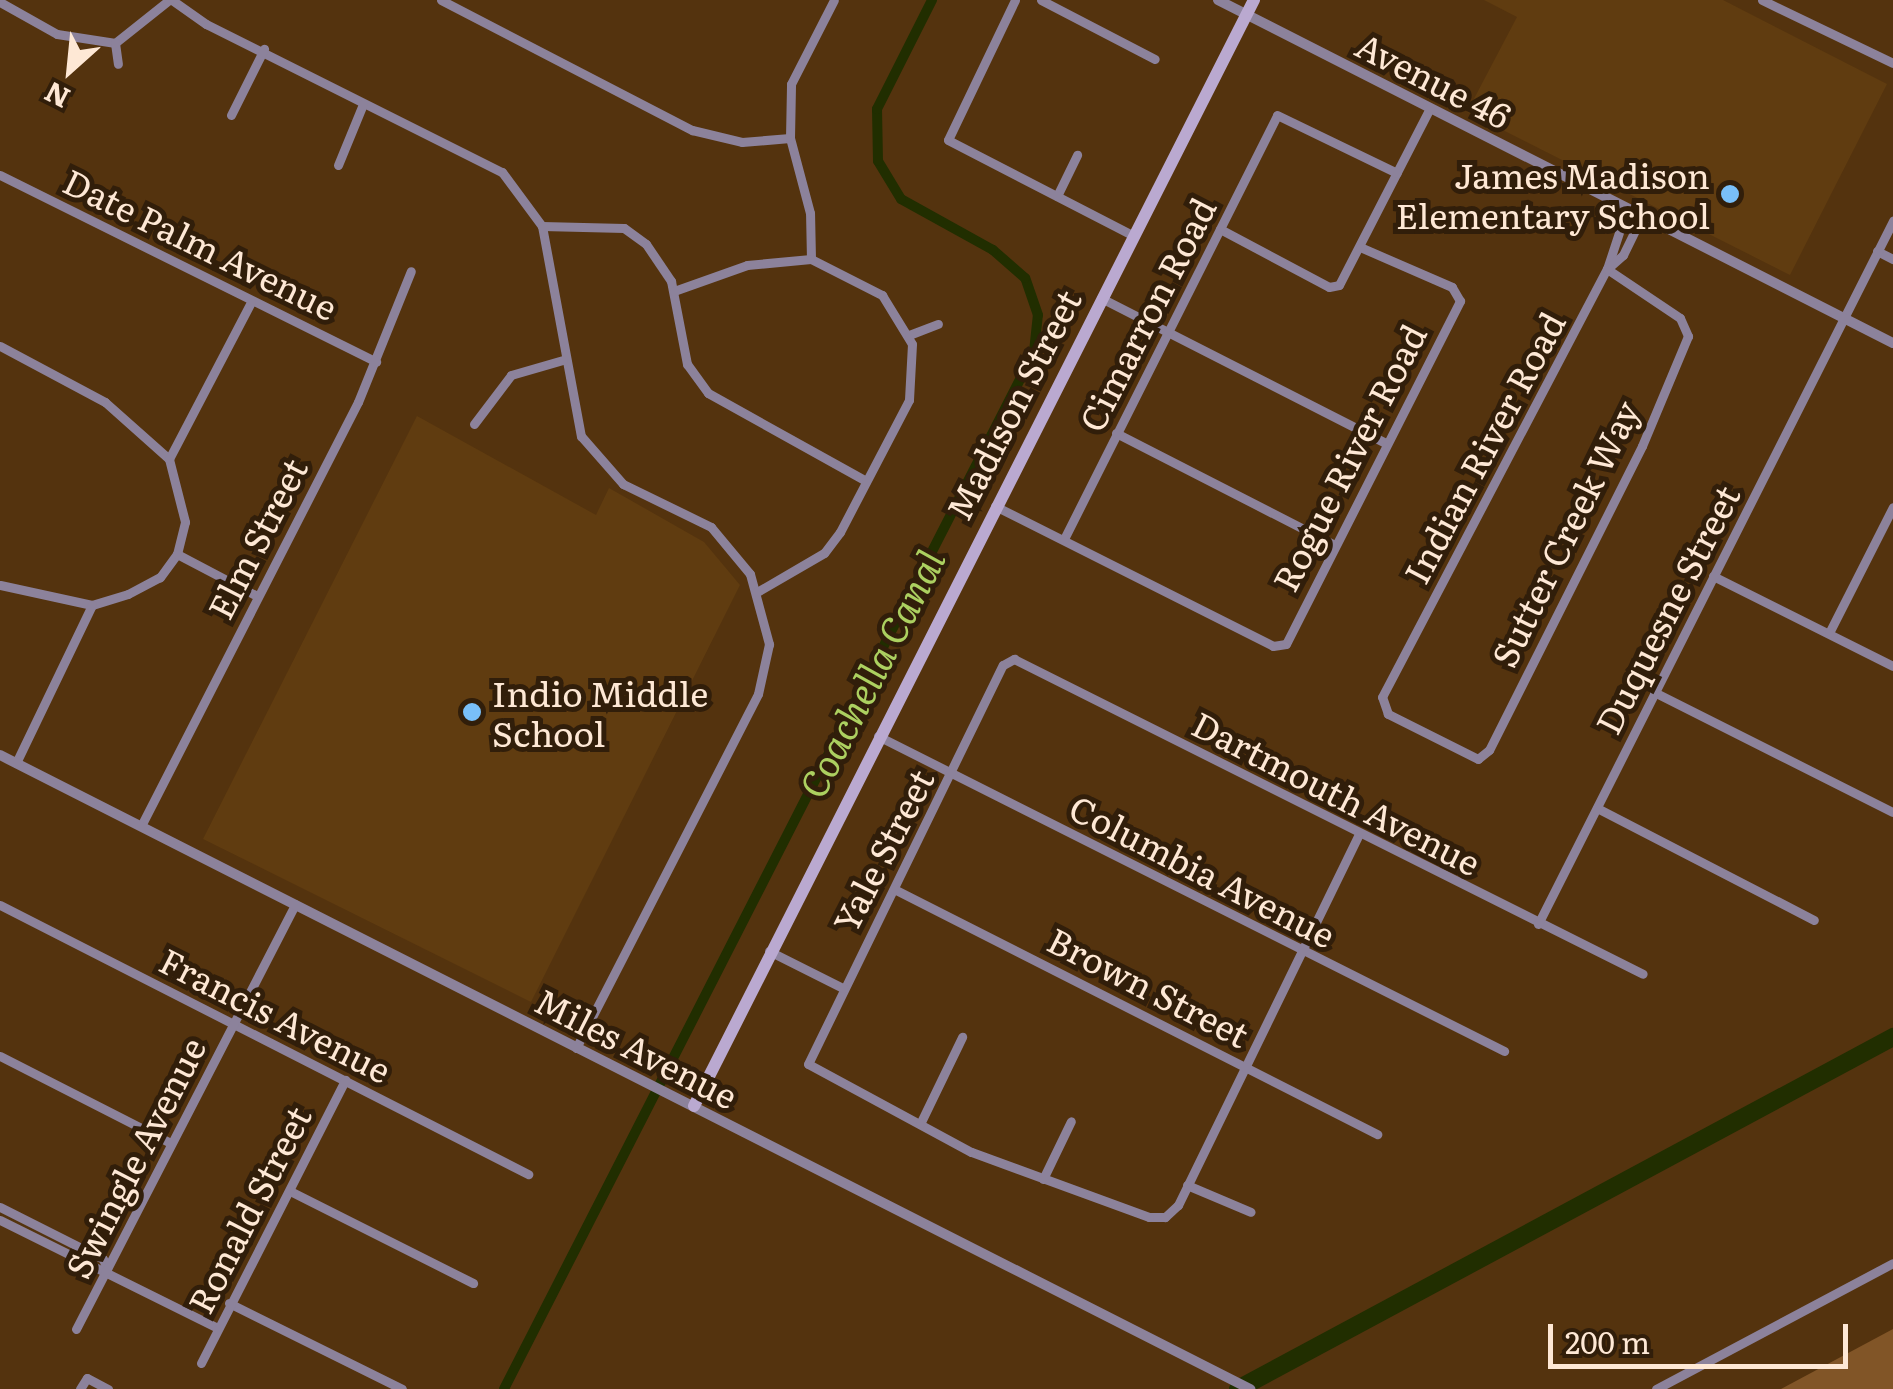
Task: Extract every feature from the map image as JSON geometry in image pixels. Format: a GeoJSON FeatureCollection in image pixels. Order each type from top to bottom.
{"type":"FeatureCollection","features":[{"type":"Feature","properties":{"kind":"main road","name":"Madison Street"},"geometry":{"type":"LineString","coordinates":[[694,1106],[768,950],[1130,234],[1254,0]]}},
{"type":"Feature","properties":{"kind":"street"},"geometry":{"type":"LineString","coordinates":[[0,2],[56,34],[115,43],[170,0],[363,104],[502,172],[542,226],[581,436],[623,484],[711,527],[750,574],[769,644],[758,694],[576,1048]]}},
{"type":"Feature","properties":{"kind":"street"},"geometry":{"type":"LineString","coordinates":[[442,0],[692,130],[742,142],[790,138]]}},
{"type":"Feature","properties":{"kind":"street"},"geometry":{"type":"LineString","coordinates":[[811,259],[810,213],[790,138],[791,84],[834,0]]}},
{"type":"Feature","properties":{"kind":"street"},"geometry":{"type":"LineString","coordinates":[[1015,0],[948,140],[1130,234]]}},
{"type":"Feature","properties":{"kind":"street"},"geometry":{"type":"LineString","coordinates":[[1041,0],[1155,59]]}},
{"type":"Feature","properties":{"kind":"street","name":"Avenue 46"},"geometry":{"type":"LineString","coordinates":[[1218,0],[1893,343]]}},
{"type":"Feature","properties":{"kind":"street"},"geometry":{"type":"LineString","coordinates":[[1762,0],[1892,64]]}},
{"type":"Feature","properties":{"kind":"street"},"geometry":{"type":"LineString","coordinates":[[115,43],[118,64]]}},
{"type":"Feature","properties":{"kind":"street"},"geometry":{"type":"LineString","coordinates":[[231,115],[264,50]]}},
{"type":"Feature","properties":{"kind":"street"},"geometry":{"type":"LineString","coordinates":[[338,165],[363,104]]}},
{"type":"Feature","properties":{"kind":"street"},"geometry":{"type":"LineString","coordinates":[[1220,229],[1330,287],[1343,281],[1430,108]]}},
{"type":"Feature","properties":{"kind":"street","name":"Cimarron Road"},"geometry":{"type":"LineString","coordinates":[[1064,538],[1278,115],[1397,173]]}},
{"type":"Feature","properties":{"kind":"street"},"geometry":{"type":"LineString","coordinates":[[1057,196],[1077,155]]}},
{"type":"Feature","properties":{"kind":"street","name":"Date Palm Avenue"},"geometry":{"type":"LineString","coordinates":[[0,175],[376,362]]}},
{"type":"Feature","properties":{"kind":"street","name":"Indian River Road"},"geometry":{"type":"LineString","coordinates":[[1483,758],[1383,709],[1385,690],[1607,269],[1626,208]]}},
{"type":"Feature","properties":{"kind":"street"},"geometry":{"type":"LineString","coordinates":[[1607,269],[1623,256],[1642,216]]}},
{"type":"Feature","properties":{"kind":"street","name":"Duquesne Street"},"geometry":{"type":"LineString","coordinates":[[1538,924],[1893,220]]}},
{"type":"Feature","properties":{"kind":"street"},"geometry":{"type":"LineString","coordinates":[[542,226],[624,228],[646,244],[674,291],[687,364],[708,393],[866,481]]}},
{"type":"Feature","properties":{"kind":"street","name":"Rogue River Road"},"geometry":{"type":"LineString","coordinates":[[1064,538],[1280,646],[1290,640],[1384,442],[1456,311],[1458,290],[1360,247]]}},
{"type":"Feature","properties":{"kind":"street"},"geometry":{"type":"LineString","coordinates":[[1877,251],[1893,259]]}},
{"type":"Feature","properties":{"kind":"street"},"geometry":{"type":"LineString","coordinates":[[674,291],[747,265],[811,259],[882,295],[909,336],[909,400],[824,553],[757,592]]}},
{"type":"Feature","properties":{"kind":"street","name":"Sutter Creek Way"},"geometry":{"type":"LineString","coordinates":[[1483,758],[1642,446],[1688,330],[1607,269]]}},
{"type":"Feature","properties":{"kind":"street","name":"Elm Street"},"geometry":{"type":"LineString","coordinates":[[140,826],[376,362],[411,271]]}},
{"type":"Feature","properties":{"kind":"street"},"geometry":{"type":"LineString","coordinates":[[1100,298],[1167,328],[1384,442]]}},
{"type":"Feature","properties":{"kind":"street"},"geometry":{"type":"LineString","coordinates":[[169,459],[251,302]]}},
{"type":"Feature","properties":{"kind":"street"},"geometry":{"type":"LineString","coordinates":[[909,336],[938,324]]}},
{"type":"Feature","properties":{"kind":"street"},"geometry":{"type":"LineString","coordinates":[[0,346],[105,402],[169,459],[185,522],[178,554],[160,577],[92,605],[0,585]]}},
{"type":"Feature","properties":{"kind":"street"},"geometry":{"type":"LineString","coordinates":[[474,424],[512,375],[564,360]]}},
{"type":"Feature","properties":{"kind":"street"},"geometry":{"type":"LineString","coordinates":[[1116,434],[1334,544]]}},
{"type":"Feature","properties":{"kind":"street"},"geometry":{"type":"LineString","coordinates":[[995,506],[1064,538]]}},
{"type":"Feature","properties":{"kind":"street"},"geometry":{"type":"LineString","coordinates":[[1830,634],[1893,507]]}},
{"type":"Feature","properties":{"kind":"street"},"geometry":{"type":"LineString","coordinates":[[178,554],[257,596]]}},
{"type":"Feature","properties":{"kind":"street"},"geometry":{"type":"LineString","coordinates":[[1714,576],[1893,666]]}},
{"type":"Feature","properties":{"kind":"street"},"geometry":{"type":"LineString","coordinates":[[16,763],[92,605]]}},
{"type":"Feature","properties":{"kind":"street","name":"Yale Street"},"geometry":{"type":"LineString","coordinates":[[920,1124],[808,1064],[1008,661]]}},
{"type":"Feature","properties":{"kind":"street","name":"Dartmouth Avenue"},"geometry":{"type":"LineString","coordinates":[[1008,661],[1022,661],[1359,834],[1644,974]]}},
{"type":"Feature","properties":{"kind":"street"},"geometry":{"type":"LineString","coordinates":[[1654,692],[1893,812]]}},
{"type":"Feature","properties":{"kind":"street","name":"Columbia Avenue"},"geometry":{"type":"LineString","coordinates":[[878,736],[1504,1051]]}},
{"type":"Feature","properties":{"kind":"street","name":"Miles Avenue"},"geometry":{"type":"LineString","coordinates":[[0,755],[1250,1389]]}},
{"type":"Feature","properties":{"kind":"street"},"geometry":{"type":"LineString","coordinates":[[1597,808],[1814,920]]}},
{"type":"Feature","properties":{"kind":"street"},"geometry":{"type":"LineString","coordinates":[[962,1037],[920,1124],[1043,1178],[1150,1217],[1165,1216],[1187,1185],[1359,834]]}},
{"type":"Feature","properties":{"kind":"street","name":"Brown Street"},"geometry":{"type":"LineString","coordinates":[[894,889],[1377,1134]]}},
{"type":"Feature","properties":{"kind":"street","name":"Swingle Avenue"},"geometry":{"type":"LineString","coordinates":[[76,1329],[295,904]]}},
{"type":"Feature","properties":{"kind":"street","name":"Francis Avenue"},"geometry":{"type":"LineString","coordinates":[[0,905],[528,1174]]}},
{"type":"Feature","properties":{"kind":"street"},"geometry":{"type":"LineString","coordinates":[[768,950],[843,988]]}},
{"type":"Feature","properties":{"kind":"street"},"geometry":{"type":"LineString","coordinates":[[0,1056],[172,1143]]}},
{"type":"Feature","properties":{"kind":"street","name":"Ronald Street"},"geometry":{"type":"LineString","coordinates":[[201,1363],[345,1080]]}},
{"type":"Feature","properties":{"kind":"street"},"geometry":{"type":"LineString","coordinates":[[1043,1178],[1071,1121]]}},
{"type":"Feature","properties":{"kind":"street"},"geometry":{"type":"LineString","coordinates":[[1187,1185],[1251,1212]]}},
{"type":"Feature","properties":{"kind":"street"},"geometry":{"type":"LineString","coordinates":[[290,1191],[473,1282]]}},
{"type":"Feature","properties":{"kind":"street"},"geometry":{"type":"LineString","coordinates":[[0,1207],[103,1260],[107,1268]]}},
{"type":"Feature","properties":{"kind":"street"},"geometry":{"type":"LineString","coordinates":[[0,1220],[107,1268],[218,1328]]}},
{"type":"Feature","properties":{"kind":"street"},"geometry":{"type":"LineString","coordinates":[[1656,1389],[1893,1264]]}},
{"type":"Feature","properties":{"kind":"street"},"geometry":{"type":"LineString","coordinates":[[230,1303],[402,1389]]}},
{"type":"Feature","properties":{"kind":"street"},"geometry":{"type":"LineString","coordinates":[[80,1389],[87,1378],[108,1389]]}},
{"type":"Feature","properties":{"kind":"shaded area","name":"James Madison Elementary School"},"geometry":{"type":"Polygon","coordinates":[[[1484,0],[1723,0],[1887,84],[1790,275],[1467,112],[1517,17],[1484,0]]]}},
{"type":"Feature","properties":{"kind":"shaded area","name":"Indio Middle School"},"geometry":{"type":"Polygon","coordinates":[[[417,416],[596,515],[609,488],[704,542],[740,585],[531,1002],[203,839],[417,416]]]}},
{"type":"Feature","properties":{"kind":"shaded area"},"geometry":{"type":"Polygon","coordinates":[[[1893,1329],[1893,1389],[1781,1389],[1893,1329]]]}},
{"type":"Feature","properties":{"kind":"waterway","name":"Coachella Canal"},"geometry":{"type":"LineString","coordinates":[[504,1389],[1034,352],[1038,315],[1025,278],[993,250],[901,199],[878,161],[877,109],[932,0]]}},
{"type":"Feature","properties":{"kind":"waterway"},"geometry":{"type":"LineString","coordinates":[[1238,1389],[1893,1037]]}},
{"type":"Feature","properties":{"kind":"place","name":"James Madison Elementary School"},"geometry":{"type":"Point","coordinates":[1730,194]}},
{"type":"Feature","properties":{"kind":"place","name":"Indio Middle School"},"geometry":{"type":"Point","coordinates":[472,712]}}]}
